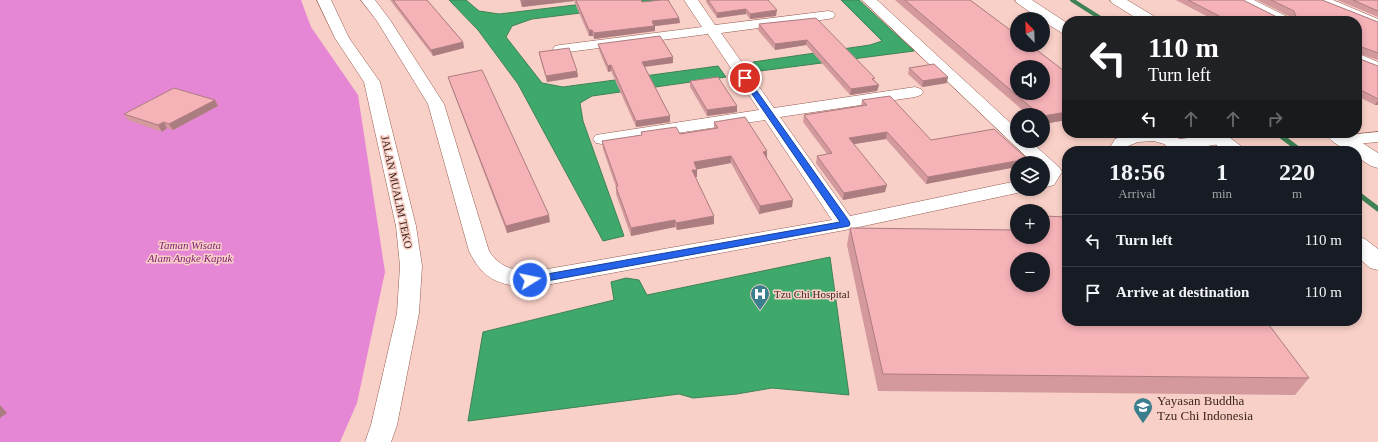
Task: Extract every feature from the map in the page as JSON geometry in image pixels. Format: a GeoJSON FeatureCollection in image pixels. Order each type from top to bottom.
{"type":"FeatureCollection","features":[{"type":"Feature","properties":{"kind":"main road"},"geometry":{"type":"LineString","coordinates":[[1022,0],[1062,27]]}},
{"type":"Feature","properties":{"kind":"main road"},"geometry":{"type":"LineString","coordinates":[[1117,0],[1144,16]]}},
{"type":"Feature","properties":{"kind":"main road"},"geometry":{"type":"LineString","coordinates":[[1219,138],[1229,146]]}},
{"type":"Feature","properties":{"kind":"main road"},"geometry":{"type":"LineString","coordinates":[[1342,138],[1356,146]]}},
{"type":"Feature","properties":{"kind":"main road"},"geometry":{"type":"LineString","coordinates":[[1362,149],[1374,156]]}},
{"type":"Feature","properties":{"kind":"main road"},"geometry":{"type":"LineString","coordinates":[[1362,248],[1378,262]]}},
{"type":"Feature","properties":{"kind":"street","name":"JALAN MUALIM TEKO"},"geometry":{"type":"LineString","coordinates":[[324,0],[342,38],[372,82],[406,226],[411,266],[408,313],[384,425],[378,442]]}},
{"type":"Feature","properties":{"kind":"street"},"geometry":{"type":"LineString","coordinates":[[368,0],[383,20],[436,104],[479,251],[484,262],[495,272],[509,278],[530,280],[846,224],[1010,189]]}},
{"type":"Feature","properties":{"kind":"street"},"geometry":{"type":"LineString","coordinates":[[691,0],[846,224]]}},
{"type":"Feature","properties":{"kind":"street"},"geometry":{"type":"LineString","coordinates":[[869,0],[1010,131]]}},
{"type":"Feature","properties":{"kind":"street"},"geometry":{"type":"LineString","coordinates":[[1244,0],[1275,16]]}},
{"type":"Feature","properties":{"kind":"street"},"geometry":{"type":"LineString","coordinates":[[1322,0],[1360,16]]}},
{"type":"Feature","properties":{"kind":"street"},"geometry":{"type":"LineString","coordinates":[[560,49],[828,15]]}},
{"type":"Feature","properties":{"kind":"street"},"geometry":{"type":"LineString","coordinates":[[1362,17],[1377,23]]}},
{"type":"Feature","properties":{"kind":"street"},"geometry":{"type":"LineString","coordinates":[[1362,60],[1378,68]]}},
{"type":"Feature","properties":{"kind":"street"},"geometry":{"type":"LineString","coordinates":[[602,140],[915,92]]}},
{"type":"Feature","properties":{"kind":"street"},"geometry":{"type":"LineString","coordinates":[[1362,137],[1378,137]]}},
{"type":"Feature","properties":{"kind":"street"},"geometry":{"type":"LineString","coordinates":[[1120,146],[1121,143],[1133,138]]}},
{"type":"Feature","properties":{"kind":"street"},"geometry":{"type":"LineString","coordinates":[[1161,138],[1176,146]]}},
{"type":"Feature","properties":{"kind":"street"},"geometry":{"type":"LineString","coordinates":[[1186,146],[1210,138]]}},
{"type":"Feature","properties":{"kind":"street"},"geometry":{"type":"LineString","coordinates":[[1027,148],[1054,174]]}},
{"type":"Feature","properties":{"kind":"green space","name":"Taman Wisata Alam Angke Kapuk"},"geometry":{"type":"Polygon","coordinates":[[[0,0],[301,0],[311,27],[358,95],[385,272],[357,403],[340,442],[0,442],[0,0]]]}},
{"type":"Feature","properties":{"kind":"shaded area"},"geometry":{"type":"Polygon","coordinates":[[[449,0],[466,0],[479,11],[499,14],[617,0],[668,0],[669,2],[532,19],[512,26],[506,37],[542,83],[563,87],[718,66],[726,77],[592,96],[580,103],[583,121],[624,236],[603,241],[518,84],[478,30],[449,0]]]}},
{"type":"Feature","properties":{"kind":"shaded area"},"geometry":{"type":"Polygon","coordinates":[[[841,0],[859,0],[914,51],[760,71],[753,62],[870,45],[882,41],[841,0]]]}},
{"type":"Feature","properties":{"kind":"shaded area"},"geometry":{"type":"Polygon","coordinates":[[[830,257],[849,395],[772,388],[737,394],[693,398],[679,394],[468,421],[483,332],[614,300],[611,282],[626,278],[639,280],[647,295],[830,257]]]}},
{"type":"Feature","properties":{"kind":"building"},"geometry":{"type":"Polygon","coordinates":[[[393,0],[427,0],[463,42],[431,50],[393,0]]]}},
{"type":"Feature","properties":{"kind":"building"},"geometry":{"type":"Polygon","coordinates":[[[576,0],[641,0],[642,2],[668,0],[679,18],[652,21],[654,26],[594,33],[592,30],[589,30],[576,0]]]}},
{"type":"Feature","properties":{"kind":"building"},"geometry":{"type":"Polygon","coordinates":[[[708,0],[768,0],[777,10],[750,14],[746,9],[717,13],[708,0]]]}},
{"type":"Feature","properties":{"kind":"building"},"geometry":{"type":"Polygon","coordinates":[[[905,0],[970,0],[1010,30],[1010,52],[1039,52],[1050,60],[1010,60],[1010,89],[905,0]]]}},
{"type":"Feature","properties":{"kind":"building"},"geometry":{"type":"Polygon","coordinates":[[[1188,0],[1243,0],[1275,16],[1219,16],[1188,0]]]}},
{"type":"Feature","properties":{"kind":"building"},"geometry":{"type":"Polygon","coordinates":[[[1271,0],[1322,0],[1378,22],[1378,53],[1362,47],[1362,16],[1296,16],[1294,11],[1271,0]]]}},
{"type":"Feature","properties":{"kind":"building"},"geometry":{"type":"Polygon","coordinates":[[[1353,0],[1378,0],[1378,11],[1353,0]]]}},
{"type":"Feature","properties":{"kind":"building"},"geometry":{"type":"Polygon","coordinates":[[[816,18],[875,78],[872,79],[879,85],[851,89],[807,40],[775,44],[759,24],[816,18]]]}},
{"type":"Feature","properties":{"kind":"building"},"geometry":{"type":"Polygon","coordinates":[[[660,36],[673,57],[642,62],[670,116],[636,121],[611,65],[608,66],[598,44],[660,36]]]}},
{"type":"Feature","properties":{"kind":"building"},"geometry":{"type":"Polygon","coordinates":[[[569,48],[577,71],[546,76],[539,52],[569,48]]]}},
{"type":"Feature","properties":{"kind":"building"},"geometry":{"type":"Polygon","coordinates":[[[1050,60],[1062,69],[1062,113],[1050,115],[1050,108],[1032,108],[1022,100],[1050,100],[1050,60]]]}},
{"type":"Feature","properties":{"kind":"building"},"geometry":{"type":"Polygon","coordinates":[[[1362,60],[1378,66],[1378,99],[1362,91],[1362,60]]]}},
{"type":"Feature","properties":{"kind":"building"},"geometry":{"type":"Polygon","coordinates":[[[934,64],[948,77],[923,81],[909,68],[934,64]]]}},
{"type":"Feature","properties":{"kind":"building"},"geometry":{"type":"Polygon","coordinates":[[[482,70],[549,215],[506,226],[448,77],[482,70]]]}},
{"type":"Feature","properties":{"kind":"building"},"geometry":{"type":"Polygon","coordinates":[[[718,77],[737,106],[707,110],[690,81],[718,77]]]}},
{"type":"Feature","properties":{"kind":"building"},"geometry":{"type":"Polygon","coordinates":[[[174,88],[215,100],[169,124],[164,122],[158,125],[124,114],[174,88]]]}},
{"type":"Feature","properties":{"kind":"building"},"geometry":{"type":"Polygon","coordinates":[[[890,96],[931,140],[994,129],[1010,144],[1010,148],[1015,148],[1024,156],[1010,156],[1010,162],[928,177],[887,132],[849,138],[887,185],[844,193],[817,156],[832,153],[804,115],[867,105],[862,100],[890,96]]]}},
{"type":"Feature","properties":{"kind":"building"},"geometry":{"type":"Polygon","coordinates":[[[745,117],[767,151],[763,152],[793,200],[760,206],[731,156],[694,162],[697,170],[692,170],[714,216],[676,223],[675,220],[631,228],[616,187],[618,186],[602,141],[642,135],[641,132],[676,127],[680,134],[718,128],[714,122],[745,117]]]}},
{"type":"Feature","properties":{"kind":"building"},"geometry":{"type":"Polygon","coordinates":[[[1050,216],[1062,217],[1062,326],[1270,326],[1309,378],[883,374],[850,228],[1010,230],[1010,244],[1050,244],[1050,216]]]}},
{"type":"Feature","properties":{"kind":"waterway"},"geometry":{"type":"LineString","coordinates":[[1072,0],[1097,16]]}},
{"type":"Feature","properties":{"kind":"waterway"},"geometry":{"type":"LineString","coordinates":[[1284,138],[1294,146]]}},
{"type":"Feature","properties":{"kind":"waterway"},"geometry":{"type":"LineString","coordinates":[[1362,197],[1378,209]]}},
{"type":"Feature","properties":{"kind":"place","name":"Tzu Chi Hospital"},"geometry":{"type":"Point","coordinates":[760,311]}},
{"type":"Feature","properties":{"kind":"place","name":"Yayasan Buddha Tzu Chi Indonesia"},"geometry":{"type":"Point","coordinates":[1143,424]}},
{"type":"Feature","properties":{"kind":"route"},"geometry":{"type":"LineString","coordinates":[[530,280],[846,224],[745,78]]}}]}
